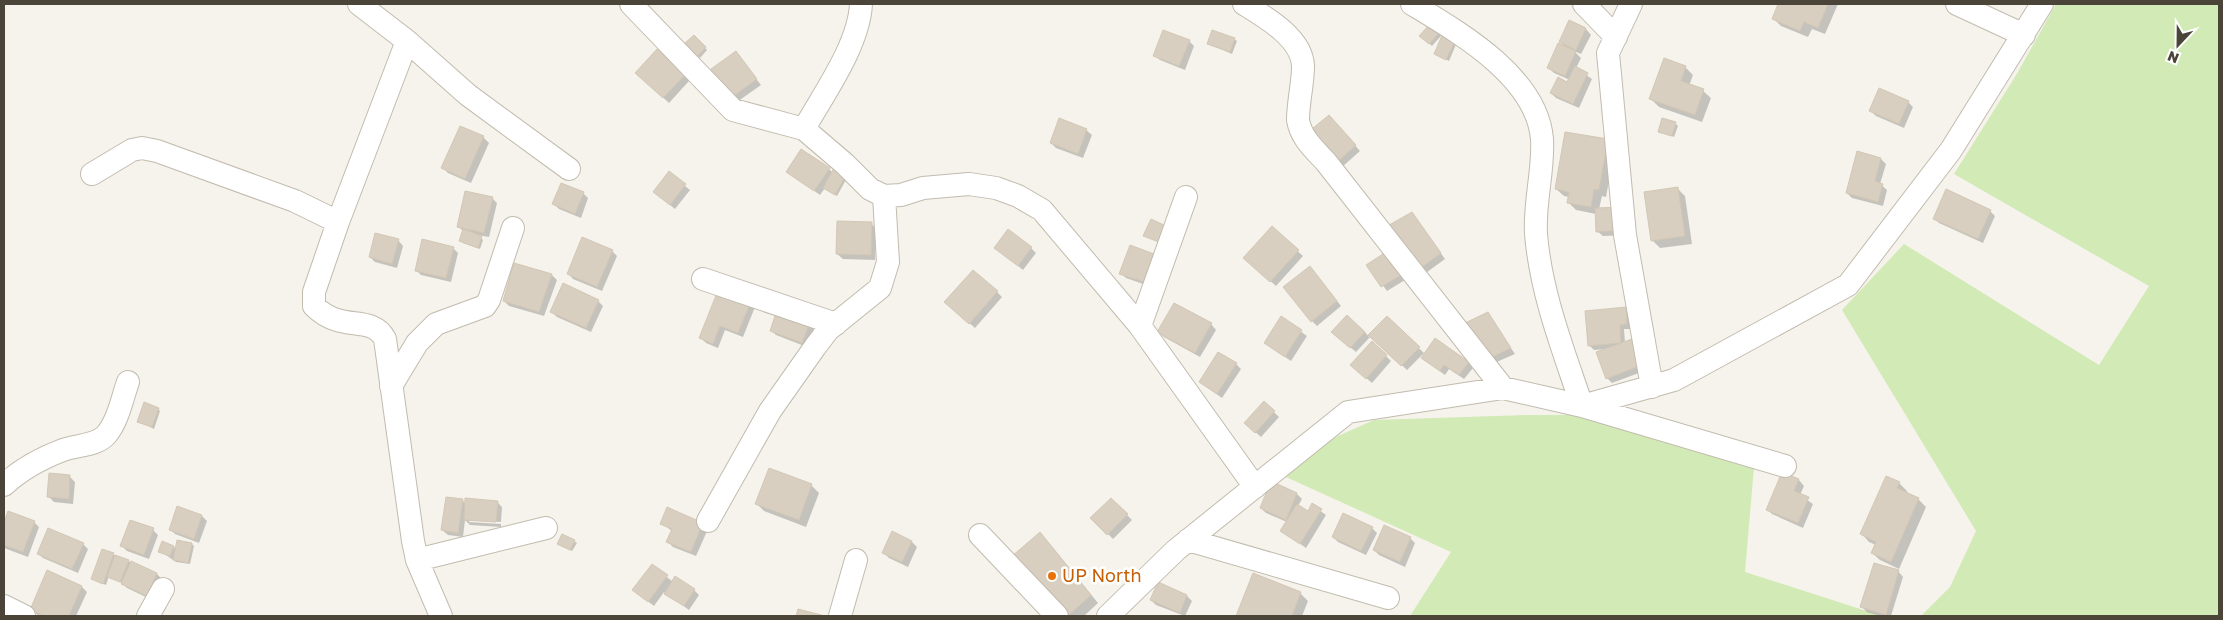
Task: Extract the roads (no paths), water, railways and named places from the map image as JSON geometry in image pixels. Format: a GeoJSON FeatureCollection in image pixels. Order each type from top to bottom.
{"type":"FeatureCollection","features":[{"type":"Feature","properties":{"kind":"street"},"geometry":{"type":"LineString","coordinates":[[360,4],[407,41],[468,95],[569,169]]}},
{"type":"Feature","properties":{"kind":"street"},"geometry":{"type":"LineString","coordinates":[[631,4],[733,110],[804,129],[846,164],[870,189],[884,196],[901,196],[923,188],[969,184],[996,188],[1018,196],[1042,210],[1140,326],[1255,487]]}},
{"type":"Feature","properties":{"kind":"street"},"geometry":{"type":"LineString","coordinates":[[804,129],[843,60],[860,20],[861,4]]}},
{"type":"Feature","properties":{"kind":"street"},"geometry":{"type":"LineString","coordinates":[[1244,4],[1265,17],[1288,36],[1298,50],[1303,63],[1298,120],[1299,128],[1307,141],[1326,162],[1503,388]]}},
{"type":"Feature","properties":{"kind":"street"},"geometry":{"type":"LineString","coordinates":[[1412,4],[1472,40],[1522,88],[1538,115],[1542,139],[1536,232],[1539,254],[1546,298],[1552,320],[1582,406]]}},
{"type":"Feature","properties":{"kind":"street"},"geometry":{"type":"LineString","coordinates":[[1584,4],[1616,37]]}},
{"type":"Feature","properties":{"kind":"street"},"geometry":{"type":"LineString","coordinates":[[1631,4],[1608,54],[1624,225],[1652,387]]}},
{"type":"Feature","properties":{"kind":"street"},"geometry":{"type":"LineString","coordinates":[[1957,4],[2024,35]]}},
{"type":"Feature","properties":{"kind":"street"},"geometry":{"type":"LineString","coordinates":[[1582,406],[1674,380],[1848,285],[1951,150],[2042,4]]}},
{"type":"Feature","properties":{"kind":"street"},"geometry":{"type":"LineString","coordinates":[[407,41],[338,222],[314,292],[314,306],[322,314],[338,321],[367,324],[380,330],[385,339],[417,560],[441,616]]}},
{"type":"Feature","properties":{"kind":"street"},"geometry":{"type":"LineString","coordinates":[[92,174],[132,150],[142,148],[157,151],[295,201],[338,222]]}},
{"type":"Feature","properties":{"kind":"street"},"geometry":{"type":"LineString","coordinates":[[708,521],[770,411],[815,348],[836,324],[880,288],[888,262],[884,196]]}},
{"type":"Feature","properties":{"kind":"street"},"geometry":{"type":"LineString","coordinates":[[1140,326],[1186,197]]}},
{"type":"Feature","properties":{"kind":"street"},"geometry":{"type":"LineString","coordinates":[[391,386],[417,344],[436,324],[485,306],[489,300],[513,228]]}},
{"type":"Feature","properties":{"kind":"street"},"geometry":{"type":"LineString","coordinates":[[703,279],[836,324]]}},
{"type":"Feature","properties":{"kind":"street"},"geometry":{"type":"LineString","coordinates":[[4,484],[16,474],[64,450],[99,440],[106,436],[114,424],[128,382]]}},
{"type":"Feature","properties":{"kind":"street"},"geometry":{"type":"LineString","coordinates":[[1108,616],[1188,540],[1348,412],[1503,388],[1582,406],[1785,466]]}},
{"type":"Feature","properties":{"kind":"street"},"geometry":{"type":"LineString","coordinates":[[417,560],[546,528]]}},
{"type":"Feature","properties":{"kind":"street"},"geometry":{"type":"LineString","coordinates":[[980,535],[1057,616]]}},
{"type":"Feature","properties":{"kind":"street"},"geometry":{"type":"LineString","coordinates":[[1188,540],[1388,598]]}},
{"type":"Feature","properties":{"kind":"street"},"geometry":{"type":"LineString","coordinates":[[840,616],[856,560]]}},
{"type":"Feature","properties":{"kind":"street"},"geometry":{"type":"LineString","coordinates":[[148,616],[163,589]]}},
{"type":"Feature","properties":{"kind":"street"},"geometry":{"type":"LineString","coordinates":[[4,606],[24,616]]}},
{"type":"Feature","properties":{"kind":"place","name":"UP North"},"geometry":{"type":"Point","coordinates":[1052,576]}}]}
